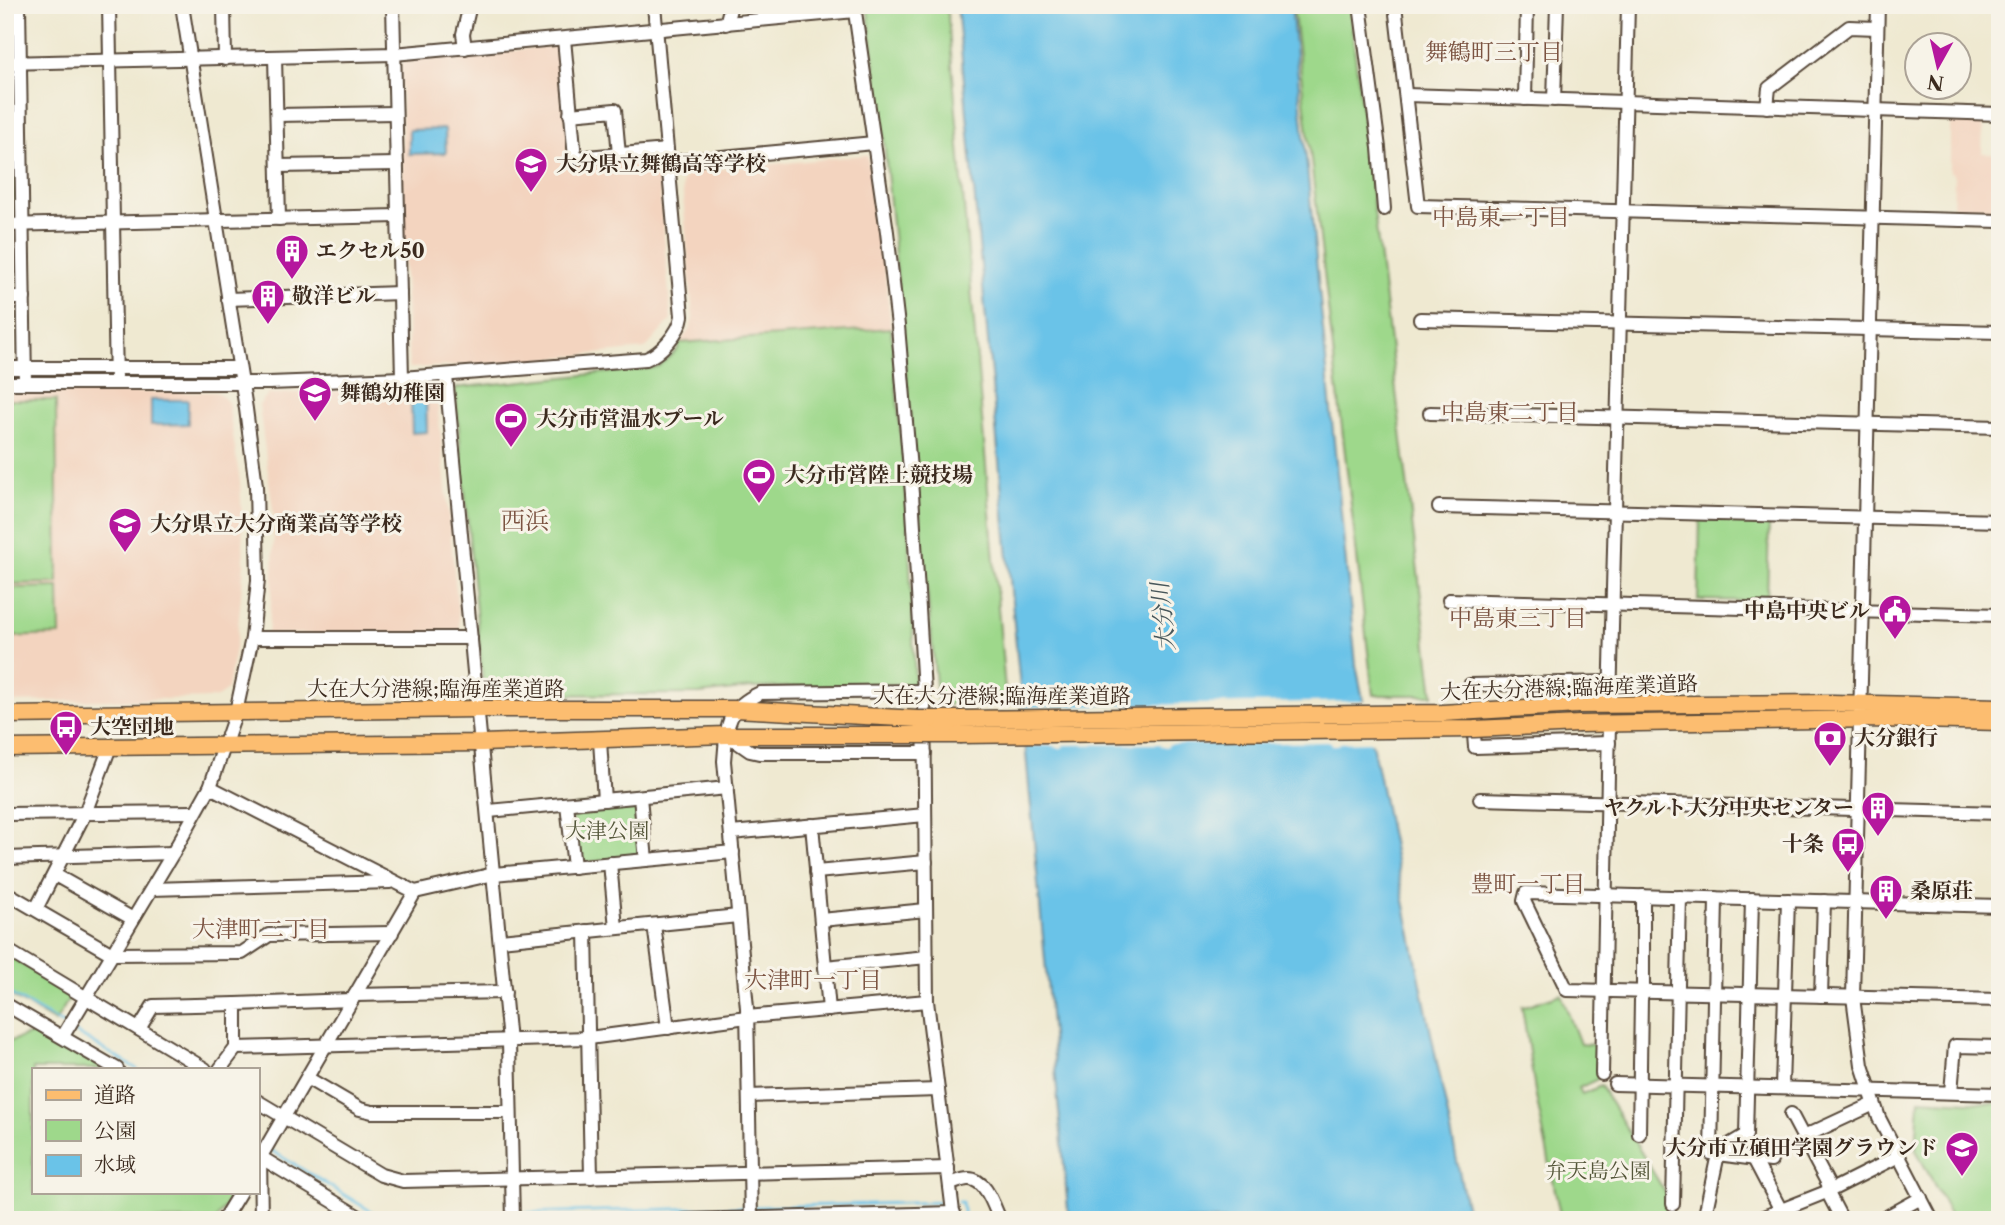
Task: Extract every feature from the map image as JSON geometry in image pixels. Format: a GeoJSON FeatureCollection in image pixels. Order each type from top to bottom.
{"type":"FeatureCollection","features":[{"type":"Feature","properties":{"kind":"main road","name":"大在大分港線;臨海産業道路"},"geometry":{"type":"LineString","coordinates":[[959,727],[1443,713],[1578,705],[1860,711],[2000,722]]}},
{"type":"Feature","properties":{"kind":"main road","name":"大在大分港線;臨海産業道路"},"geometry":{"type":"LineString","coordinates":[[5,748],[600,741],[924,727],[1474,729],[2000,707]]}},
{"type":"Feature","properties":{"kind":"main road","name":"大在大分港線;臨海産業道路"},"geometry":{"type":"LineString","coordinates":[[5,715],[478,709],[735,709],[924,727]]}},
{"type":"Feature","properties":{"kind":"street"},"geometry":{"type":"LineString","coordinates":[[19,5],[26,383]]}},
{"type":"Feature","properties":{"kind":"street"},"geometry":{"type":"LineString","coordinates":[[109,5],[116,383]]}},
{"type":"Feature","properties":{"kind":"street"},"geometry":{"type":"LineString","coordinates":[[63,1036],[210,788],[236,712],[252,638],[258,580],[256,486],[181,5]]}},
{"type":"Feature","properties":{"kind":"street"},"geometry":{"type":"LineString","coordinates":[[224,5],[225,59]]}},
{"type":"Feature","properties":{"kind":"street"},"geometry":{"type":"LineString","coordinates":[[393,5],[402,378]]}},
{"type":"Feature","properties":{"kind":"street"},"geometry":{"type":"LineString","coordinates":[[465,48],[463,34],[470,5]]}},
{"type":"Feature","properties":{"kind":"street"},"geometry":{"type":"LineString","coordinates":[[5,383],[242,383],[402,378],[646,359],[656,354],[680,326],[682,316],[654,5]]}},
{"type":"Feature","properties":{"kind":"street"},"geometry":{"type":"LineString","coordinates":[[726,23],[731,5]]}},
{"type":"Feature","properties":{"kind":"street"},"geometry":{"type":"LineString","coordinates":[[1360,5],[1379,148],[1384,209]]}},
{"type":"Feature","properties":{"kind":"street"},"geometry":{"type":"LineString","coordinates":[[1395,5],[1418,206],[2000,221]]}},
{"type":"Feature","properties":{"kind":"street"},"geometry":{"type":"LineString","coordinates":[[1525,99],[1527,5]]}},
{"type":"Feature","properties":{"kind":"street"},"geometry":{"type":"LineString","coordinates":[[1554,100],[1557,5]]}},
{"type":"Feature","properties":{"kind":"street"},"geometry":{"type":"LineString","coordinates":[[1610,705],[1628,5]]}},
{"type":"Feature","properties":{"kind":"street"},"geometry":{"type":"LineString","coordinates":[[1878,5],[1853,997],[1857,1044],[1874,1104],[1932,1220]]}},
{"type":"Feature","properties":{"kind":"street"},"geometry":{"type":"LineString","coordinates":[[5,63],[394,54],[656,30],[854,8],[887,232],[912,494],[924,691],[927,1001],[953,1204]]}},
{"type":"Feature","properties":{"kind":"street"},"geometry":{"type":"LineString","coordinates":[[1768,107],[1769,88],[1843,31],[1849,27],[1877,28]]}},
{"type":"Feature","properties":{"kind":"street"},"geometry":{"type":"LineString","coordinates":[[564,38],[575,158],[668,156],[874,143]]}},
{"type":"Feature","properties":{"kind":"street"},"geometry":{"type":"LineString","coordinates":[[275,57],[279,219]]}},
{"type":"Feature","properties":{"kind":"street"},"geometry":{"type":"LineString","coordinates":[[1406,95],[2000,114]]}},
{"type":"Feature","properties":{"kind":"street"},"geometry":{"type":"LineString","coordinates":[[570,114],[615,110],[619,155]]}},
{"type":"Feature","properties":{"kind":"street"},"geometry":{"type":"LineString","coordinates":[[277,115],[395,113]]}},
{"type":"Feature","properties":{"kind":"street"},"geometry":{"type":"LineString","coordinates":[[278,166],[397,164]]}},
{"type":"Feature","properties":{"kind":"street"},"geometry":{"type":"LineString","coordinates":[[5,225],[398,216]]}},
{"type":"Feature","properties":{"kind":"street"},"geometry":{"type":"LineString","coordinates":[[228,299],[400,293]]}},
{"type":"Feature","properties":{"kind":"street"},"geometry":{"type":"LineString","coordinates":[[5,298],[24,298]]}},
{"type":"Feature","properties":{"kind":"street"},"geometry":{"type":"LineString","coordinates":[[1420,318],[2000,332]]}},
{"type":"Feature","properties":{"kind":"street"},"geometry":{"type":"LineString","coordinates":[[5,368],[239,368]]}},
{"type":"Feature","properties":{"kind":"street"},"geometry":{"type":"LineString","coordinates":[[446,376],[509,1042],[513,1215]]}},
{"type":"Feature","properties":{"kind":"street"},"geometry":{"type":"LineString","coordinates":[[1430,413],[2000,427]]}},
{"type":"Feature","properties":{"kind":"street"},"geometry":{"type":"LineString","coordinates":[[1439,507],[2000,520]]}},
{"type":"Feature","properties":{"kind":"street"},"geometry":{"type":"LineString","coordinates":[[1449,600],[2000,615]]}},
{"type":"Feature","properties":{"kind":"street"},"geometry":{"type":"LineString","coordinates":[[252,638],[471,638]]}},
{"type":"Feature","properties":{"kind":"street"},"geometry":{"type":"LineString","coordinates":[[1609,743],[1475,747],[1471,685],[1611,682]]}},
{"type":"Feature","properties":{"kind":"street"},"geometry":{"type":"LineString","coordinates":[[751,1213],[747,1017],[724,761],[729,721],[735,709],[746,699],[760,693],[924,691]]}},
{"type":"Feature","properties":{"kind":"street"},"geometry":{"type":"LineString","coordinates":[[1602,1074],[1609,723]]}},
{"type":"Feature","properties":{"kind":"street"},"geometry":{"type":"LineString","coordinates":[[726,734],[750,751],[759,753],[925,753]]}},
{"type":"Feature","properties":{"kind":"street"},"geometry":{"type":"LineString","coordinates":[[600,741],[604,800]]}},
{"type":"Feature","properties":{"kind":"street"},"geometry":{"type":"LineString","coordinates":[[36,909],[85,813],[110,747]]}},
{"type":"Feature","properties":{"kind":"street"},"geometry":{"type":"LineString","coordinates":[[210,788],[415,892],[494,874],[733,852]]}},
{"type":"Feature","properties":{"kind":"street"},"geometry":{"type":"LineString","coordinates":[[489,811],[727,788]]}},
{"type":"Feature","properties":{"kind":"street"},"geometry":{"type":"LineString","coordinates":[[640,797],[646,860]]}},
{"type":"Feature","properties":{"kind":"street"},"geometry":{"type":"LineString","coordinates":[[1480,799],[1998,813]]}},
{"type":"Feature","properties":{"kind":"street"},"geometry":{"type":"LineString","coordinates":[[567,804],[573,867]]}},
{"type":"Feature","properties":{"kind":"street"},"geometry":{"type":"LineString","coordinates":[[5,814],[195,812]]}},
{"type":"Feature","properties":{"kind":"street"},"geometry":{"type":"LineString","coordinates":[[731,833],[925,815]]}},
{"type":"Feature","properties":{"kind":"street"},"geometry":{"type":"LineString","coordinates":[[812,825],[829,1010]]}},
{"type":"Feature","properties":{"kind":"street"},"geometry":{"type":"LineString","coordinates":[[5,858],[173,853]]}},
{"type":"Feature","properties":{"kind":"street"},"geometry":{"type":"LineString","coordinates":[[816,872],[926,862]]}},
{"type":"Feature","properties":{"kind":"street"},"geometry":{"type":"LineString","coordinates":[[610,863],[616,928]]}},
{"type":"Feature","properties":{"kind":"street"},"geometry":{"type":"LineString","coordinates":[[55,875],[133,919]]}},
{"type":"Feature","properties":{"kind":"street"},"geometry":{"type":"LineString","coordinates":[[152,889],[394,882]]}},
{"type":"Feature","properties":{"kind":"street"},"geometry":{"type":"LineString","coordinates":[[5,892],[113,954],[242,953],[269,935],[391,933]]}},
{"type":"Feature","properties":{"kind":"street"},"geometry":{"type":"LineString","coordinates":[[261,1220],[261,1154],[415,892]]}},
{"type":"Feature","properties":{"kind":"street"},"geometry":{"type":"LineString","coordinates":[[1996,906],[1526,893],[1524,901],[1567,990],[1996,999],[2000,1010]]}},
{"type":"Feature","properties":{"kind":"street"},"geometry":{"type":"LineString","coordinates":[[1639,1134],[1643,896]]}},
{"type":"Feature","properties":{"kind":"street"},"geometry":{"type":"LineString","coordinates":[[1673,1204],[1680,897]]}},
{"type":"Feature","properties":{"kind":"street"},"geometry":{"type":"LineString","coordinates":[[1716,898],[1711,1153],[1771,1161]]}},
{"type":"Feature","properties":{"kind":"street"},"geometry":{"type":"LineString","coordinates":[[1704,1220],[1719,1151],[1746,1135],[1752,899]]}},
{"type":"Feature","properties":{"kind":"street"},"geometry":{"type":"LineString","coordinates":[[1782,1087],[1788,900]]}},
{"type":"Feature","properties":{"kind":"street"},"geometry":{"type":"LineString","coordinates":[[1821,996],[1824,901]]}},
{"type":"Feature","properties":{"kind":"street"},"geometry":{"type":"LineString","coordinates":[[821,920],[926,910]]}},
{"type":"Feature","properties":{"kind":"street"},"geometry":{"type":"LineString","coordinates":[[500,940],[738,916]]}},
{"type":"Feature","properties":{"kind":"street"},"geometry":{"type":"LineString","coordinates":[[654,925],[668,1028]]}},
{"type":"Feature","properties":{"kind":"street"},"geometry":{"type":"LineString","coordinates":[[586,932],[591,1177]]}},
{"type":"Feature","properties":{"kind":"street"},"geometry":{"type":"LineString","coordinates":[[5,948],[203,1068]]}},
{"type":"Feature","properties":{"kind":"street"},"geometry":{"type":"LineString","coordinates":[[825,967],[927,957]]}},
{"type":"Feature","properties":{"kind":"street"},"geometry":{"type":"LineString","coordinates":[[139,1029],[153,1006],[505,992]]}},
{"type":"Feature","properties":{"kind":"street"},"geometry":{"type":"LineString","coordinates":[[236,1048],[589,1038],[747,1017],[927,1001]]}},
{"type":"Feature","properties":{"kind":"street"},"geometry":{"type":"LineString","coordinates":[[5,1004],[115,1068]]}},
{"type":"Feature","properties":{"kind":"street"},"geometry":{"type":"LineString","coordinates":[[221,1068],[236,1048],[236,1004]]}},
{"type":"Feature","properties":{"kind":"street"},"geometry":{"type":"LineString","coordinates":[[1951,1092],[1955,1046],[2000,1048]]}},
{"type":"Feature","properties":{"kind":"street"},"geometry":{"type":"LineString","coordinates":[[307,1078],[360,1109],[372,1112],[510,1112]]}},
{"type":"Feature","properties":{"kind":"street"},"geometry":{"type":"LineString","coordinates":[[1615,1084],[2000,1094]]}},
{"type":"Feature","properties":{"kind":"street"},"geometry":{"type":"LineString","coordinates":[[749,1096],[938,1090]]}},
{"type":"Feature","properties":{"kind":"street"},"geometry":{"type":"LineString","coordinates":[[259,1102],[391,1180],[948,1168]]}},
{"type":"Feature","properties":{"kind":"street"},"geometry":{"type":"LineString","coordinates":[[1803,1137],[1874,1104]]}},
{"type":"Feature","properties":{"kind":"street"},"geometry":{"type":"LineString","coordinates":[[1791,1114],[1828,1184],[1842,1220]]}},
{"type":"Feature","properties":{"kind":"street"},"geometry":{"type":"LineString","coordinates":[[261,1154],[364,1220]]}},
{"type":"Feature","properties":{"kind":"street"},"geometry":{"type":"LineString","coordinates":[[1756,1220],[1783,1215],[1899,1156]]}},
{"type":"Feature","properties":{"kind":"street"},"geometry":{"type":"LineString","coordinates":[[1754,1159],[1783,1215]]}},
{"type":"Feature","properties":{"kind":"street"},"geometry":{"type":"LineString","coordinates":[[953,1204],[969,1179],[978,1182],[986,1191],[1000,1220]]}},
{"type":"Feature","properties":{"kind":"street"},"geometry":{"type":"LineString","coordinates":[[223,1220],[239,1194]]}},
{"type":"Feature","properties":{"kind":"street"},"geometry":{"type":"LineString","coordinates":[[1882,1220],[1921,1198]]}},
{"type":"Feature","properties":{"kind":"street"},"geometry":{"type":"LineString","coordinates":[[682,1220],[751,1213],[953,1204]]}},
{"type":"Feature","properties":{"kind":"shaded area","name":"大分県立舞鶴高等学校"},"geometry":{"type":"Polygon","coordinates":[[[558,46],[562,49],[572,162],[657,154],[671,320],[645,349],[490,364],[409,368],[403,226],[403,60],[558,46]]]}},
{"type":"Feature","properties":{"kind":"shaded area"},"geometry":{"type":"Polygon","coordinates":[[[1950,118],[1983,120],[1982,153],[2000,154],[2000,215],[1953,214],[1954,173],[1950,172],[1950,118]]]}},
{"type":"Feature","properties":{"kind":"shaded area","name":"大分県立舞鶴高等学校"},"geometry":{"type":"Polygon","coordinates":[[[867,155],[878,211],[891,328],[679,343],[690,329],[693,319],[682,182],[691,172],[867,155]]]}},
{"type":"Feature","properties":{"kind":"shaded area"},"geometry":{"type":"Polygon","coordinates":[[[436,388],[460,632],[268,634],[273,581],[274,518],[259,405],[268,394],[436,388]]]}},
{"type":"Feature","properties":{"kind":"shaded area","name":"大分県立大分商業高等学校"},"geometry":{"type":"Polygon","coordinates":[[[5,392],[217,392],[228,402],[240,482],[244,563],[237,638],[227,690],[216,698],[5,702],[5,392]]]}},
{"type":"Feature","properties":{"kind":"green space"},"geometry":{"type":"Polygon","coordinates":[[[867,5],[947,5],[1006,702],[938,705],[883,130],[867,5]]]}},
{"type":"Feature","properties":{"kind":"green space"},"geometry":{"type":"Polygon","coordinates":[[[1293,5],[1349,5],[1433,695],[1373,695],[1293,5]]]}},
{"type":"Feature","properties":{"kind":"green space"},"geometry":{"type":"Polygon","coordinates":[[[5,69],[14,71],[17,214],[14,218],[5,218],[5,69]]]}},
{"type":"Feature","properties":{"kind":"green space"},"geometry":{"type":"Polygon","coordinates":[[[891,328],[908,518],[915,684],[751,688],[699,694],[484,695],[455,388],[653,368],[678,349],[679,343],[891,328]]]}},
{"type":"Feature","properties":{"kind":"green space"},"geometry":{"type":"Polygon","coordinates":[[[5,400],[56,400],[58,583],[5,584],[5,400]]]}},
{"type":"Feature","properties":{"kind":"green space"},"geometry":{"type":"Polygon","coordinates":[[[1700,519],[1769,521],[1767,601],[1698,600],[1700,519]]]}},
{"type":"Feature","properties":{"kind":"green space"},"geometry":{"type":"Polygon","coordinates":[[[59,587],[60,635],[5,637],[5,588],[59,587]]]}},
{"type":"Feature","properties":{"kind":"green space","name":"大津公園"},"geometry":{"type":"Polygon","coordinates":[[[636,803],[641,854],[638,857],[580,863],[576,860],[572,810],[575,806],[636,803]]]}},
{"type":"Feature","properties":{"kind":"green space"},"geometry":{"type":"Polygon","coordinates":[[[5,954],[72,994],[55,1022],[5,992],[5,954]]]}},
{"type":"Feature","properties":{"kind":"green space","name":"弁天島公園"},"geometry":{"type":"Polygon","coordinates":[[[1561,994],[1580,1044],[1597,1045],[1598,1079],[1579,1088],[1582,1094],[1601,1086],[1665,1192],[1676,1220],[1561,1220],[1535,1091],[1522,1007],[1561,994]]]}},
{"type":"Feature","properties":{"kind":"green space"},"geometry":{"type":"Polygon","coordinates":[[[43,1030],[103,1068],[32,1068],[32,1194],[233,1194],[216,1220],[5,1220],[5,1043],[43,1030]]]}},
{"type":"Feature","properties":{"kind":"green space","name":"大分市立碩田学園グラウンド"},"geometry":{"type":"Polygon","coordinates":[[[1919,1099],[2000,1104],[2000,1220],[1953,1220],[1916,1150],[1919,1099]]]}},
{"type":"Feature","properties":{"kind":"water","name":"大分川"},"geometry":{"type":"Polygon","coordinates":[[[957,5],[1291,5],[1356,665],[1469,1220],[1069,1220],[957,5]]]}},
{"type":"Feature","properties":{"kind":"water"},"geometry":{"type":"Polygon","coordinates":[[[445,129],[446,153],[409,154],[409,130],[445,129]]]}},
{"type":"Feature","properties":{"kind":"water"},"geometry":{"type":"Polygon","coordinates":[[[411,395],[426,395],[427,432],[412,433],[411,395]]]}},
{"type":"Feature","properties":{"kind":"water"},"geometry":{"type":"Polygon","coordinates":[[[151,400],[188,400],[188,424],[151,425],[151,400]]]}},
{"type":"Feature","properties":{"kind":"pier"},"geometry":{"type":"Polygon","coordinates":[[[1366,701],[1375,742],[1338,745],[1332,745],[1331,742],[1233,746],[1170,744],[1167,747],[1161,747],[1160,744],[1064,745],[1062,748],[1022,746],[1018,707],[1366,701]]]}},
{"type":"Feature","properties":{"kind":"waterway"},"geometry":{"type":"LineString","coordinates":[[1999,911],[2000,992]]}},
{"type":"Feature","properties":{"kind":"waterway"},"geometry":{"type":"LineString","coordinates":[[5,991],[66,1026]]}},
{"type":"Feature","properties":{"kind":"waterway"},"geometry":{"type":"LineString","coordinates":[[71,1030],[135,1068]]}},
{"type":"Feature","properties":{"kind":"waterway"},"geometry":{"type":"LineString","coordinates":[[269,1149],[374,1213],[386,1216],[510,1213]]}},
{"type":"Feature","properties":{"kind":"waterway"},"geometry":{"type":"LineString","coordinates":[[755,1207],[947,1202]]}},
{"type":"Feature","properties":{"kind":"waterway"},"geometry":{"type":"LineString","coordinates":[[958,1202],[962,1202],[964,1220]]}},
{"type":"Feature","properties":{"kind":"waterway"},"geometry":{"type":"LineString","coordinates":[[517,1213],[748,1207]]}},
{"type":"Feature","properties":{"kind":"place","name":"大分県立舞鶴高等学校"},"geometry":{"type":"Point","coordinates":[531,194]}},
{"type":"Feature","properties":{"kind":"place","name":"エクセル50"},"geometry":{"type":"Point","coordinates":[292,281]}},
{"type":"Feature","properties":{"kind":"place","name":"敬洋ビル"},"geometry":{"type":"Point","coordinates":[268,326]}},
{"type":"Feature","properties":{"kind":"place","name":"舞鶴幼稚園"},"geometry":{"type":"Point","coordinates":[315,423]}},
{"type":"Feature","properties":{"kind":"place","name":"大分市営温水プール"},"geometry":{"type":"Point","coordinates":[511,449]}},
{"type":"Feature","properties":{"kind":"place","name":"大分市営陸上競技場"},"geometry":{"type":"Point","coordinates":[759,505]}},
{"type":"Feature","properties":{"kind":"place","name":"大分県立大分商業高等学校"},"geometry":{"type":"Point","coordinates":[125,554]}},
{"type":"Feature","properties":{"kind":"place","name":"中島中央ビル"},"geometry":{"type":"Point","coordinates":[1895,641]}},
{"type":"Feature","properties":{"kind":"place","name":"大空団地"},"geometry":{"type":"Point","coordinates":[66,757]}},
{"type":"Feature","properties":{"kind":"place","name":"大分銀行"},"geometry":{"type":"Point","coordinates":[1830,768]}},
{"type":"Feature","properties":{"kind":"place","name":"ヤクルト大分中央センター"},"geometry":{"type":"Point","coordinates":[1878,838]}},
{"type":"Feature","properties":{"kind":"place","name":"十条"},"geometry":{"type":"Point","coordinates":[1848,874]}},
{"type":"Feature","properties":{"kind":"place","name":"桑原荘"},"geometry":{"type":"Point","coordinates":[1886,921]}},
{"type":"Feature","properties":{"kind":"place","name":"大分市立碩田学園グラウンド"},"geometry":{"type":"Point","coordinates":[1962,1178]}},
{"type":"Feature","properties":{"kind":"district","name":"舞鶴町三丁目"},"geometry":{"type":"Point","coordinates":[1494,52]}},
{"type":"Feature","properties":{"kind":"district","name":"中島東一丁目"},"geometry":{"type":"Point","coordinates":[1501,217]}},
{"type":"Feature","properties":{"kind":"district","name":"中島東二丁目"},"geometry":{"type":"Point","coordinates":[1510,412]}},
{"type":"Feature","properties":{"kind":"district","name":"西浜"},"geometry":{"type":"Point","coordinates":[525,521]}},
{"type":"Feature","properties":{"kind":"district","name":"中島東三丁目"},"geometry":{"type":"Point","coordinates":[1518,618]}},
{"type":"Feature","properties":{"kind":"district","name":"豊町一丁目"},"geometry":{"type":"Point","coordinates":[1528,884]}},
{"type":"Feature","properties":{"kind":"district","name":"大津町二丁目"},"geometry":{"type":"Point","coordinates":[261,929]}},
{"type":"Feature","properties":{"kind":"district","name":"大津町一丁目"},"geometry":{"type":"Point","coordinates":[813,980]}}]}
